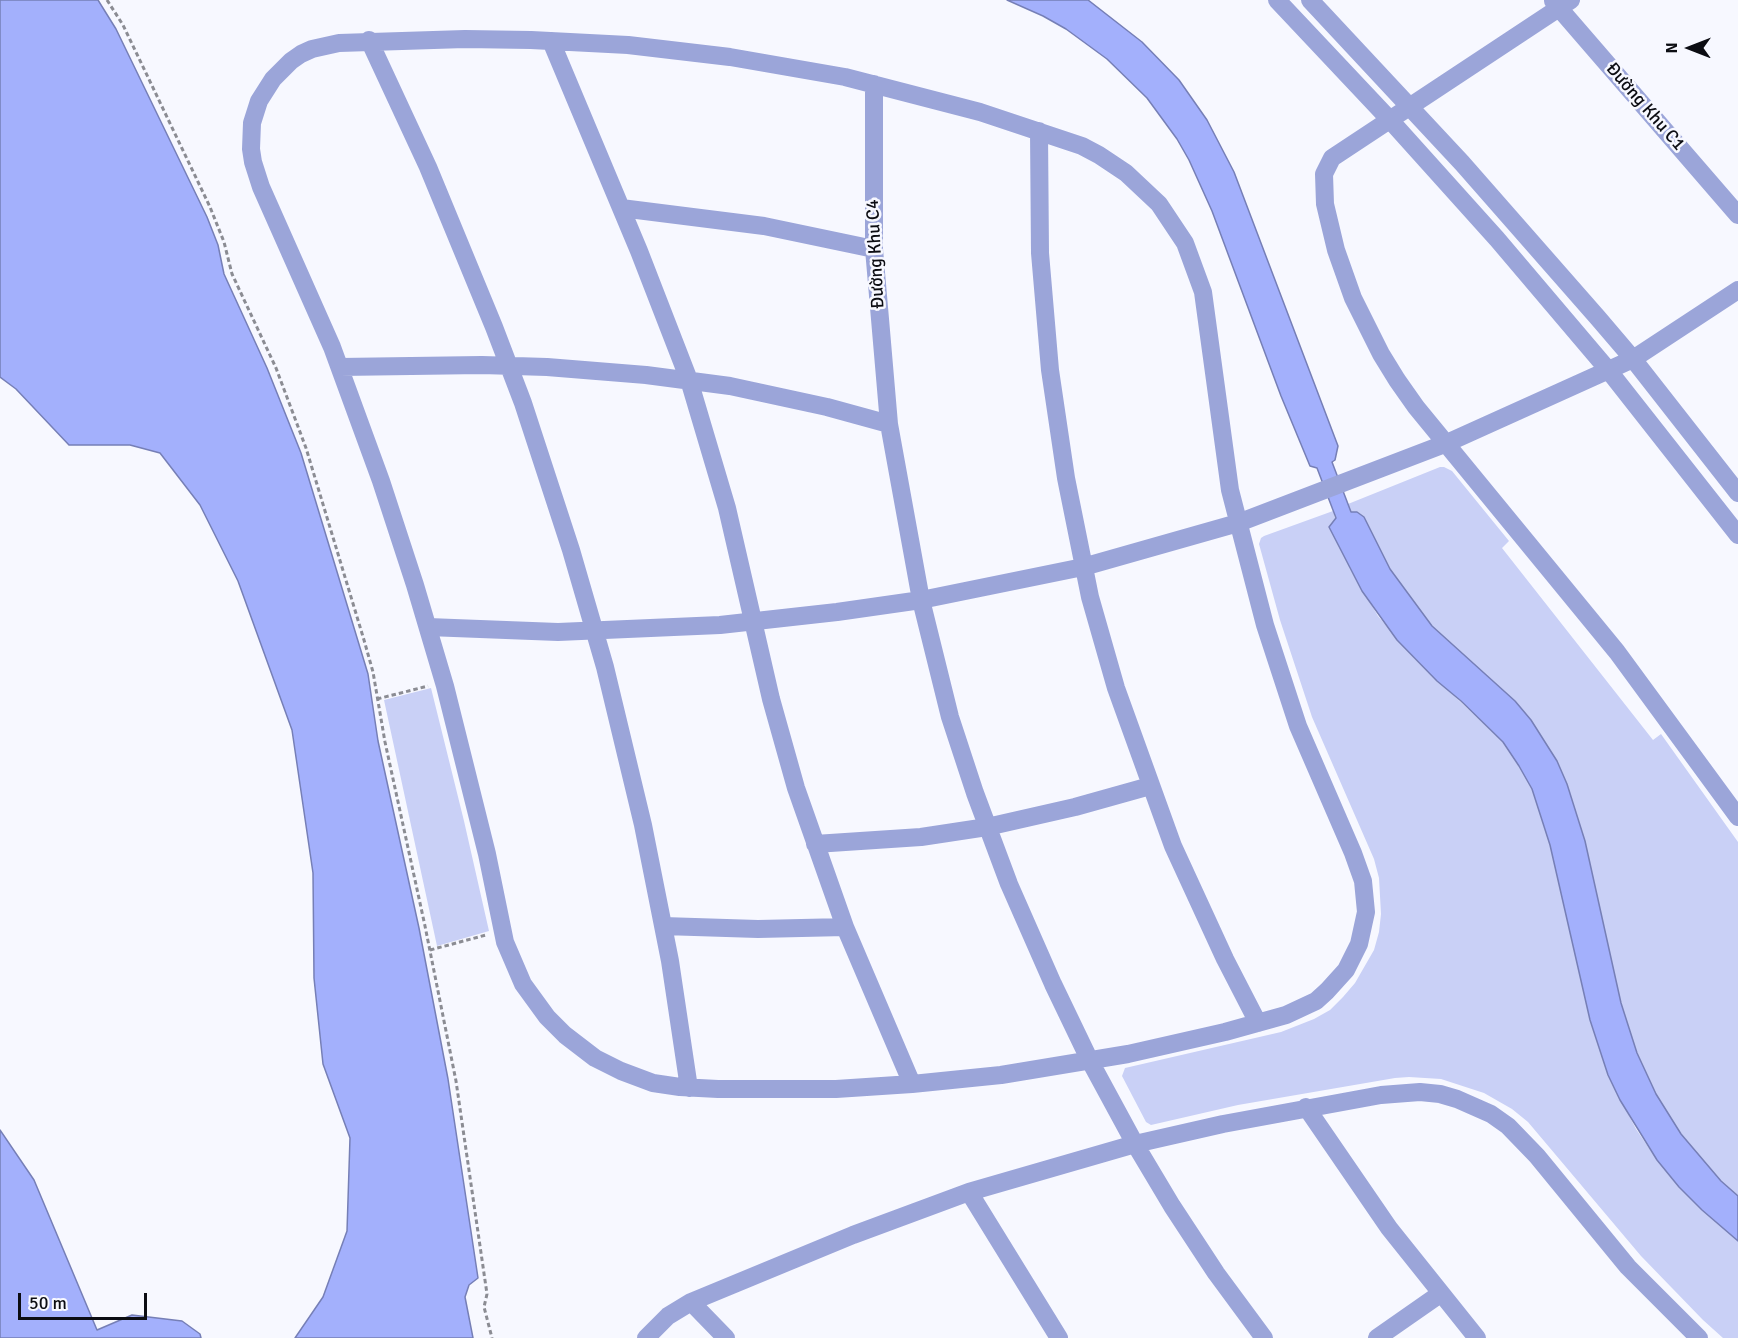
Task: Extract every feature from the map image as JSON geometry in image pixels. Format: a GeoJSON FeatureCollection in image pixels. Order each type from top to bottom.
{"type":"FeatureCollection","features":[{"type":"Feature","properties":{"kind":"street"},"geometry":{"type":"LineString","coordinates":[[1277,0],[1390,120],[1497,239],[1609,371],[1738,535]]}},
{"type":"Feature","properties":{"kind":"street"},"geometry":{"type":"LineString","coordinates":[[1310,0],[1508,214],[1633,359],[1738,493]]}},
{"type":"Feature","properties":{"kind":"street"},"geometry":{"type":"LineString","coordinates":[[1561,3],[1411,107],[1341,151],[1329,162],[1324,174],[1325,204],[1347,282],[1373,340],[1406,393],[1617,652],[1738,817]]}},
{"type":"Feature","properties":{"kind":"street","name":"Đường Khu C1"},"geometry":{"type":"LineString","coordinates":[[1561,3],[1738,215]]}},
{"type":"Feature","properties":{"kind":"street"},"geometry":{"type":"LineString","coordinates":[[465,39],[628,45],[730,57],[808,70],[944,102],[1039,131],[1100,155],[1137,182],[1159,204],[1185,243],[1198,275],[1203,292],[1223,446],[1238,523],[1262,616],[1287,695],[1311,758],[1359,867],[1366,896],[1364,928],[1346,970],[1337,981],[1316,1001],[1303,1009],[1258,1023],[1090,1061],[1001,1075],[912,1084],[814,1090],[689,1088],[662,1084],[636,1077],[595,1058],[555,1026],[523,984],[505,942],[473,799],[428,627],[381,481],[340,368],[256,175],[251,149],[252,123],[259,101],[273,78],[291,61],[301,54],[326,45],[369,40],[465,39]]}},
{"type":"Feature","properties":{"kind":"street"},"geometry":{"type":"LineString","coordinates":[[369,40],[428,167],[509,366],[564,528],[595,632],[633,777],[663,927],[689,1088]]}},
{"type":"Feature","properties":{"kind":"street"},"geometry":{"type":"LineString","coordinates":[[550,41],[621,208],[688,380],[716,467],[784,746],[815,844],[844,927],[912,1084]]}},
{"type":"Feature","properties":{"kind":"street","name":"Đường Khu C4"},"geometry":{"type":"LineString","coordinates":[[874,84],[874,249],[889,424],[921,600],[950,717],[987,827],[1033,940],[1090,1061],[1172,1206],[1216,1273],[1264,1338]]}},
{"type":"Feature","properties":{"kind":"street"},"geometry":{"type":"LineString","coordinates":[[1039,131],[1040,253],[1050,370],[1066,478],[1083,567],[1116,688],[1173,846],[1206,919],[1258,1023]]}},
{"type":"Feature","properties":{"kind":"street"},"geometry":{"type":"LineString","coordinates":[[621,208],[764,226],[874,249]]}},
{"type":"Feature","properties":{"kind":"street"},"geometry":{"type":"LineString","coordinates":[[428,627],[595,632],[754,622],[921,600],[1083,567],[1238,523],[1448,443],[1633,359],[1738,290]]}},
{"type":"Feature","properties":{"kind":"street"},"geometry":{"type":"LineString","coordinates":[[340,368],[509,366],[598,370],[688,380],[778,396],[889,424]]}},
{"type":"Feature","properties":{"kind":"street"},"geometry":{"type":"LineString","coordinates":[[815,844],[921,837],[987,827],[1075,807],[1150,786]]}},
{"type":"Feature","properties":{"kind":"street"},"geometry":{"type":"LineString","coordinates":[[663,927],[758,929],[844,927]]}},
{"type":"Feature","properties":{"kind":"street"},"geometry":{"type":"LineString","coordinates":[[646,1338],[668,1316],[691,1302],[853,1235],[969,1192],[1135,1144],[1223,1124],[1306,1107],[1381,1095],[1420,1092],[1457,1099],[1491,1114],[1523,1139],[1628,1267],[1700,1338]]}},
{"type":"Feature","properties":{"kind":"street"},"geometry":{"type":"LineString","coordinates":[[1306,1107],[1389,1228],[1477,1338]]}},
{"type":"Feature","properties":{"kind":"street"},"geometry":{"type":"LineString","coordinates":[[969,1192],[1051,1336]]}},
{"type":"Feature","properties":{"kind":"street"},"geometry":{"type":"LineString","coordinates":[[1377,1338],[1440,1294]]}},
{"type":"Feature","properties":{"kind":"street"},"geometry":{"type":"LineString","coordinates":[[691,1302],[726,1338]]}},
{"type":"Feature","properties":{"kind":"path"},"geometry":{"type":"LineString","coordinates":[[107,0],[123,25],[210,207],[224,242],[232,273],[276,368],[306,448],[367,651],[456,1081],[487,1294],[484,1306],[492,1338]]}},
{"type":"Feature","properties":{"kind":"path"},"geometry":{"type":"LineString","coordinates":[[377,699],[433,684]]}},
{"type":"Feature","properties":{"kind":"path"},"geometry":{"type":"LineString","coordinates":[[430,950],[493,933]]}},
{"type":"Feature","properties":{"kind":"shaded area"},"geometry":{"type":"Polygon","coordinates":[[[1440,467],[1452,471],[1509,541],[1502,548],[1653,740],[1661,734],[1738,842],[1738,1196],[1721,1181],[1681,1134],[1656,1094],[1637,1053],[1621,1003],[1585,841],[1567,784],[1557,761],[1515,701],[1432,626],[1390,569],[1364,517],[1351,512],[1348,504],[1440,467]]]}},
{"type":"Feature","properties":{"kind":"shaded area"},"geometry":{"type":"Polygon","coordinates":[[[1333,511],[1350,569],[1378,616],[1416,660],[1503,742],[1532,789],[1550,845],[1590,1020],[1608,1075],[1636,1129],[1657,1160],[1702,1210],[1738,1241],[1738,1338],[1723,1338],[1703,1320],[1641,1256],[1528,1122],[1512,1109],[1484,1093],[1441,1079],[1395,1078],[1238,1105],[1151,1125],[1146,1122],[1122,1076],[1125,1068],[1281,1032],[1314,1019],[1330,1010],[1343,997],[1355,983],[1374,950],[1381,914],[1379,878],[1374,859],[1312,717],[1280,620],[1259,544],[1264,536],[1333,511]]]}},
{"type":"Feature","properties":{"kind":"shaded area"},"geometry":{"type":"Polygon","coordinates":[[[431,688],[489,931],[437,946],[384,700],[431,688]]]}},
{"type":"Feature","properties":{"kind":"water"},"geometry":{"type":"Polygon","coordinates":[[[0,0],[98,0],[116,29],[207,217],[218,245],[224,274],[267,368],[301,453],[368,674],[378,741],[419,928],[448,1079],[478,1278],[469,1285],[465,1297],[473,1338],[295,1338],[323,1297],[347,1231],[350,1138],[323,1064],[314,978],[313,873],[292,730],[238,581],[200,505],[160,453],[130,445],[69,445],[16,389],[0,377],[0,0]]]}},
{"type":"Feature","properties":{"kind":"water"},"geometry":{"type":"Polygon","coordinates":[[[1007,0],[1088,0],[1142,42],[1179,80],[1207,120],[1234,172],[1338,446],[1335,460],[1332,462],[1351,512],[1357,512],[1364,517],[1390,569],[1432,626],[1515,701],[1531,720],[1557,761],[1567,784],[1585,841],[1621,1003],[1637,1053],[1656,1094],[1681,1134],[1721,1181],[1738,1196],[1738,1241],[1679,1187],[1657,1160],[1620,1100],[1608,1075],[1590,1020],[1550,845],[1532,789],[1503,742],[1437,681],[1397,640],[1362,591],[1329,527],[1336,518],[1317,468],[1310,466],[1281,396],[1212,211],[1177,139],[1147,98],[1107,59],[1066,29],[1007,0]]]}},
{"type":"Feature","properties":{"kind":"water"},"geometry":{"type":"Polygon","coordinates":[[[0,1130],[34,1180],[97,1330],[132,1315],[182,1321],[200,1334],[201,1338],[0,1338],[0,1130]]]}}]}
